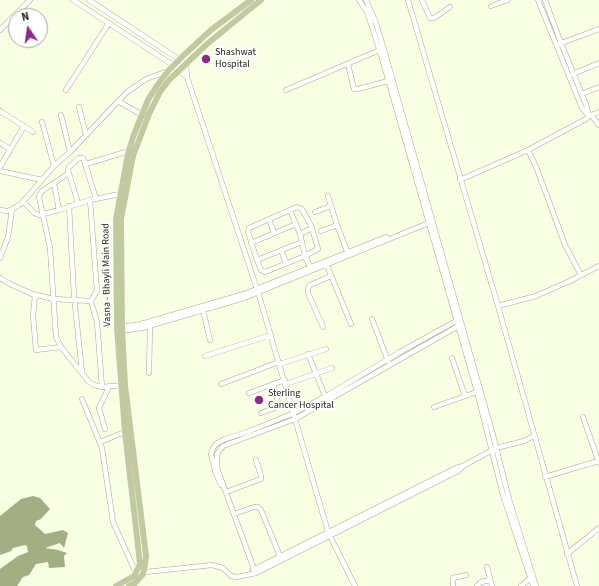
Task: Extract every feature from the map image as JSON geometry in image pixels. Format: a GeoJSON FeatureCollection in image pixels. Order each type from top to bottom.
{"type":"FeatureCollection","features":[{"type":"Feature","properties":{"kind":"main road","name":"Vasna - Bhayli Main Road"},"geometry":{"type":"LineString","coordinates":[[139,573],[140,557],[125,432],[119,329],[116,219],[120,194],[129,150],[142,116],[156,86],[173,65],[211,30],[251,0]]}},
{"type":"Feature","properties":{"kind":"main road","name":"Vasna - Bhayli Main Road"},"geometry":{"type":"LineString","coordinates":[[119,329],[121,219],[133,156],[144,124],[163,88],[179,70],[223,30],[261,0]]}},
{"type":"Feature","properties":{"kind":"main road","name":"Vasna - Bhayli Main Road"},"geometry":{"type":"LineString","coordinates":[[123,385],[146,556],[145,565],[139,573]]}},
{"type":"Feature","properties":{"kind":"main road"},"geometry":{"type":"LineString","coordinates":[[116,586],[139,573]]}},
{"type":"Feature","properties":{"kind":"main road"},"geometry":{"type":"LineString","coordinates":[[130,586],[135,583],[139,573]]}},
{"type":"Feature","properties":{"kind":"street"},"geometry":{"type":"LineString","coordinates":[[0,30],[30,0]]}},
{"type":"Feature","properties":{"kind":"street"},"geometry":{"type":"LineString","coordinates":[[72,0],[173,65],[187,77]]}},
{"type":"Feature","properties":{"kind":"street"},"geometry":{"type":"LineString","coordinates":[[89,0],[186,64],[187,77],[280,363],[329,534],[355,586]]}},
{"type":"Feature","properties":{"kind":"street"},"geometry":{"type":"LineString","coordinates":[[360,0],[367,12],[382,50],[494,449],[503,495],[536,586]]}},
{"type":"Feature","properties":{"kind":"street"},"geometry":{"type":"LineString","coordinates":[[366,0],[376,23],[388,81],[430,221]]}},
{"type":"Feature","properties":{"kind":"street"},"geometry":{"type":"LineString","coordinates":[[408,0],[498,306],[577,586]]}},
{"type":"Feature","properties":{"kind":"street"},"geometry":{"type":"LineString","coordinates":[[422,0],[430,18],[434,18],[450,7]]}},
{"type":"Feature","properties":{"kind":"street"},"geometry":{"type":"LineString","coordinates":[[491,6],[508,0]]}},
{"type":"Feature","properties":{"kind":"street"},"geometry":{"type":"LineString","coordinates":[[538,0],[582,108],[599,125]]}},
{"type":"Feature","properties":{"kind":"street"},"geometry":{"type":"LineString","coordinates":[[545,0],[589,115]]}},
{"type":"Feature","properties":{"kind":"street"},"geometry":{"type":"LineString","coordinates":[[66,90],[109,23]]}},
{"type":"Feature","properties":{"kind":"street"},"geometry":{"type":"LineString","coordinates":[[555,44],[599,29]]}},
{"type":"Feature","properties":{"kind":"street"},"geometry":{"type":"LineString","coordinates":[[286,90],[382,50]]}},
{"type":"Feature","properties":{"kind":"street"},"geometry":{"type":"LineString","coordinates":[[573,74],[599,63]]}},
{"type":"Feature","properties":{"kind":"street"},"geometry":{"type":"LineString","coordinates":[[348,64],[354,89],[358,90],[388,81]]}},
{"type":"Feature","properties":{"kind":"street"},"geometry":{"type":"LineString","coordinates":[[0,210],[7,211],[23,201],[54,166],[70,152],[127,92],[146,79],[168,71]]}},
{"type":"Feature","properties":{"kind":"street"},"geometry":{"type":"LineString","coordinates":[[582,94],[599,87]]}},
{"type":"Feature","properties":{"kind":"street"},"geometry":{"type":"LineString","coordinates":[[118,101],[142,116]]}},
{"type":"Feature","properties":{"kind":"street"},"geometry":{"type":"LineString","coordinates":[[79,107],[86,135]]}},
{"type":"Feature","properties":{"kind":"street"},"geometry":{"type":"LineString","coordinates":[[0,111],[33,132]]}},
{"type":"Feature","properties":{"kind":"street"},"geometry":{"type":"LineString","coordinates":[[460,180],[528,150],[586,119],[589,115],[599,112]]}},
{"type":"Feature","properties":{"kind":"street"},"geometry":{"type":"LineString","coordinates":[[61,115],[70,152]]}},
{"type":"Feature","properties":{"kind":"street"},"geometry":{"type":"LineString","coordinates":[[42,122],[54,166]]}},
{"type":"Feature","properties":{"kind":"street"},"geometry":{"type":"LineString","coordinates":[[0,167],[24,126]]}},
{"type":"Feature","properties":{"kind":"street"},"geometry":{"type":"LineString","coordinates":[[0,142],[10,150]]}},
{"type":"Feature","properties":{"kind":"street"},"geometry":{"type":"LineString","coordinates":[[86,164],[129,150]]}},
{"type":"Feature","properties":{"kind":"street"},"geometry":{"type":"LineString","coordinates":[[528,150],[580,276]]}},
{"type":"Feature","properties":{"kind":"street"},"geometry":{"type":"LineString","coordinates":[[78,203],[69,173],[69,167],[79,158],[83,158],[86,164],[96,198]]}},
{"type":"Feature","properties":{"kind":"street"},"geometry":{"type":"LineString","coordinates":[[0,171],[42,180]]}},
{"type":"Feature","properties":{"kind":"street"},"geometry":{"type":"LineString","coordinates":[[69,173],[42,191],[39,197],[50,248],[55,332],[57,341],[89,382],[102,387],[123,385]]}},
{"type":"Feature","properties":{"kind":"street"},"geometry":{"type":"LineString","coordinates":[[54,184],[59,210]]}},
{"type":"Feature","properties":{"kind":"street"},"geometry":{"type":"LineString","coordinates":[[23,201],[34,214],[42,214],[96,198],[120,194]]}},
{"type":"Feature","properties":{"kind":"street"},"geometry":{"type":"LineString","coordinates":[[328,196],[330,206],[348,254]]}},
{"type":"Feature","properties":{"kind":"street"},"geometry":{"type":"LineString","coordinates":[[90,200],[97,291],[91,301],[97,322],[102,387]]}},
{"type":"Feature","properties":{"kind":"street"},"geometry":{"type":"LineString","coordinates":[[69,206],[74,301],[82,373]]}},
{"type":"Feature","properties":{"kind":"street"},"geometry":{"type":"LineString","coordinates":[[315,212],[330,206]]}},
{"type":"Feature","properties":{"kind":"street"},"geometry":{"type":"LineString","coordinates":[[300,207],[312,228],[318,249],[305,256],[265,272],[261,270],[257,260],[248,232],[249,228],[290,210],[300,207]]}},
{"type":"Feature","properties":{"kind":"street"},"geometry":{"type":"LineString","coordinates":[[0,258],[8,237],[12,209]]}},
{"type":"Feature","properties":{"kind":"street"},"geometry":{"type":"LineString","coordinates":[[290,210],[300,234],[305,256],[311,269]]}},
{"type":"Feature","properties":{"kind":"street"},"geometry":{"type":"LineString","coordinates":[[269,219],[274,233]]}},
{"type":"Feature","properties":{"kind":"street"},"geometry":{"type":"LineString","coordinates":[[119,329],[257,290],[430,221]]}},
{"type":"Feature","properties":{"kind":"street"},"geometry":{"type":"LineString","coordinates":[[251,243],[296,224]]}},
{"type":"Feature","properties":{"kind":"street"},"geometry":{"type":"LineString","coordinates":[[321,231],[337,225]]}},
{"type":"Feature","properties":{"kind":"street"},"geometry":{"type":"LineString","coordinates":[[300,234],[312,228]]}},
{"type":"Feature","properties":{"kind":"street"},"geometry":{"type":"LineString","coordinates":[[257,260],[302,242]]}},
{"type":"Feature","properties":{"kind":"street"},"geometry":{"type":"LineString","coordinates":[[281,250],[286,263]]}},
{"type":"Feature","properties":{"kind":"street"},"geometry":{"type":"LineString","coordinates":[[326,263],[351,324]]}},
{"type":"Feature","properties":{"kind":"street"},"geometry":{"type":"LineString","coordinates":[[498,306],[536,296],[599,266]]}},
{"type":"Feature","properties":{"kind":"street"},"geometry":{"type":"LineString","coordinates":[[323,327],[308,293],[308,288],[310,285],[331,276]]}},
{"type":"Feature","properties":{"kind":"street"},"geometry":{"type":"LineString","coordinates":[[0,278],[35,295],[54,299],[91,301]]}},
{"type":"Feature","properties":{"kind":"street"},"geometry":{"type":"LineString","coordinates":[[119,329],[150,326],[244,298],[257,290]]}},
{"type":"Feature","properties":{"kind":"street"},"geometry":{"type":"LineString","coordinates":[[35,295],[33,316],[36,350],[61,347]]}},
{"type":"Feature","properties":{"kind":"street"},"geometry":{"type":"LineString","coordinates":[[203,310],[210,340]]}},
{"type":"Feature","properties":{"kind":"street"},"geometry":{"type":"LineString","coordinates":[[372,319],[389,365]]}},
{"type":"Feature","properties":{"kind":"street"},"geometry":{"type":"LineString","coordinates":[[238,525],[215,471],[211,454],[216,444],[294,413],[387,359],[459,322]]}},
{"type":"Feature","properties":{"kind":"street"},"geometry":{"type":"LineString","coordinates":[[254,569],[216,461],[217,454],[223,446],[295,419],[389,365],[459,322]]}},
{"type":"Feature","properties":{"kind":"street"},"geometry":{"type":"LineString","coordinates":[[459,322],[477,392],[494,449]]}},
{"type":"Feature","properties":{"kind":"street"},"geometry":{"type":"LineString","coordinates":[[149,373],[150,326]]}},
{"type":"Feature","properties":{"kind":"street"},"geometry":{"type":"LineString","coordinates":[[205,356],[271,335]]}},
{"type":"Feature","properties":{"kind":"street"},"geometry":{"type":"LineString","coordinates":[[222,384],[326,348]]}},
{"type":"Feature","properties":{"kind":"street"},"geometry":{"type":"LineString","coordinates":[[308,354],[325,396]]}},
{"type":"Feature","properties":{"kind":"street"},"geometry":{"type":"LineString","coordinates":[[452,358],[465,396]]}},
{"type":"Feature","properties":{"kind":"street"},"geometry":{"type":"LineString","coordinates":[[249,393],[273,384],[285,382],[332,368]]}},
{"type":"Feature","properties":{"kind":"street"},"geometry":{"type":"LineString","coordinates":[[273,384],[279,406]]}},
{"type":"Feature","properties":{"kind":"street"},"geometry":{"type":"LineString","coordinates":[[105,429],[99,408],[109,387]]}},
{"type":"Feature","properties":{"kind":"street"},"geometry":{"type":"LineString","coordinates":[[434,407],[477,392]]}},
{"type":"Feature","properties":{"kind":"street"},"geometry":{"type":"LineString","coordinates":[[82,399],[100,442],[113,522],[139,573],[212,566],[223,568],[231,576],[237,577],[256,573],[494,449],[524,441],[534,436]]}},
{"type":"Feature","properties":{"kind":"street"},"geometry":{"type":"LineString","coordinates":[[261,413],[291,402]]}},
{"type":"Feature","properties":{"kind":"street"},"geometry":{"type":"LineString","coordinates":[[546,477],[599,462],[583,417]]}},
{"type":"Feature","properties":{"kind":"street"},"geometry":{"type":"LineString","coordinates":[[100,442],[125,432]]}},
{"type":"Feature","properties":{"kind":"street"},"geometry":{"type":"LineString","coordinates":[[226,492],[261,479],[256,460]]}},
{"type":"Feature","properties":{"kind":"street"},"geometry":{"type":"LineString","coordinates":[[234,514],[258,507],[261,510],[280,556]]}},
{"type":"Feature","properties":{"kind":"street"},"geometry":{"type":"LineString","coordinates":[[567,554],[599,528]]}},
{"type":"Feature","properties":{"kind":"street"},"geometry":{"type":"LineString","coordinates":[[245,576],[254,569],[280,556],[329,534]]}},
{"type":"Feature","properties":{"kind":"street"},"geometry":{"type":"LineString","coordinates":[[487,567],[492,586]]}},
{"type":"Feature","properties":{"kind":"street"},"geometry":{"type":"LineString","coordinates":[[453,586],[452,578],[466,574]]}},
{"type":"Feature","properties":{"kind":"street"},"geometry":{"type":"LineString","coordinates":[[521,586],[532,577]]}},
{"type":"Feature","properties":{"kind":"street"},"geometry":{"type":"LineString","coordinates":[[532,577],[532,586]]}},
{"type":"Feature","properties":{"kind":"street"},"geometry":{"type":"LineString","coordinates":[[477,586],[481,582],[490,580]]}},
{"type":"Feature","properties":{"kind":"shaded area"},"geometry":{"type":"Polygon","coordinates":[[[33,496],[40,498],[50,509],[41,519],[36,521],[35,525],[45,534],[63,530],[68,533],[64,548],[60,543],[45,548],[67,553],[64,556],[65,567],[49,568],[48,562],[36,564],[29,575],[23,577],[17,586],[0,586],[0,569],[18,556],[28,552],[27,546],[25,545],[13,548],[11,551],[0,555],[0,516],[21,499],[33,496]]]}},
{"type":"Feature","properties":{"kind":"place","name":"Shashwat Hospital"},"geometry":{"type":"Point","coordinates":[206,59]}},
{"type":"Feature","properties":{"kind":"place","name":"Sterling Cancer Hospital"},"geometry":{"type":"Point","coordinates":[259,400]}}]}
